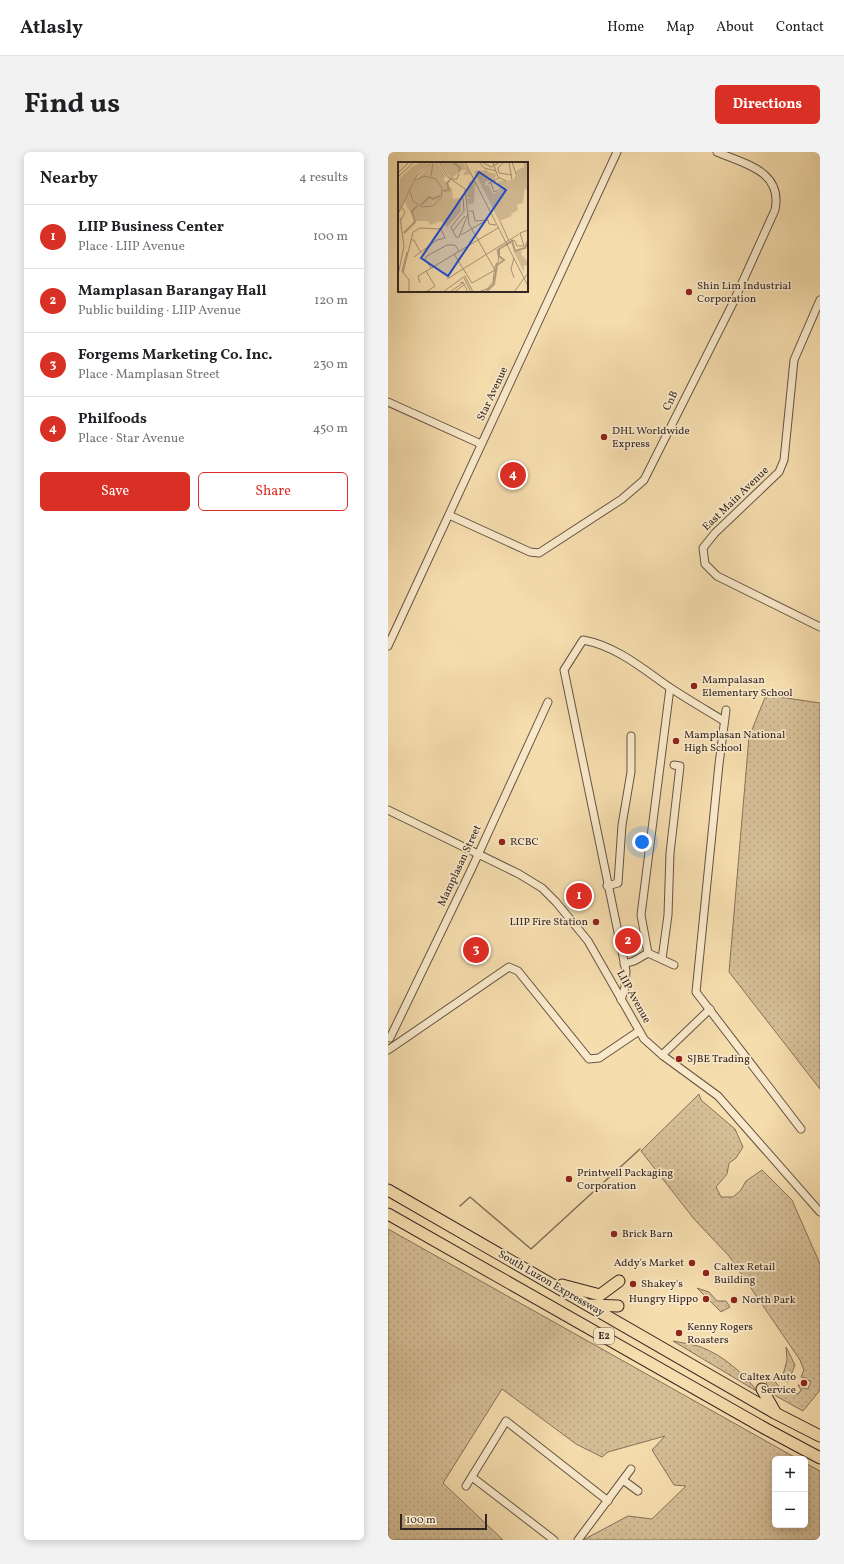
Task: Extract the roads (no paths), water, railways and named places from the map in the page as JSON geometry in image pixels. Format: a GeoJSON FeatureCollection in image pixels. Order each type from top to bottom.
{"type":"FeatureCollection","features":[{"type":"Feature","properties":{"kind":"highway","name":"South Luzon Expressway"},"geometry":{"type":"LineString","coordinates":[[388,1190],[775,1413],[820,1436]]}},
{"type":"Feature","properties":{"kind":"highway","name":"South Luzon Expressway"},"geometry":{"type":"LineString","coordinates":[[388,1214],[759,1425],[820,1458]]}},
{"type":"Feature","properties":{"kind":"highway"},"geometry":{"type":"LineString","coordinates":[[546,1281],[600,1295],[620,1281]]}},
{"type":"Feature","properties":{"kind":"highway"},"geometry":{"type":"LineString","coordinates":[[588,1305],[618,1306]]}},
{"type":"Feature","properties":{"kind":"highway"},"geometry":{"type":"LineString","coordinates":[[762,1389],[775,1413]]}},
{"type":"Feature","properties":{"kind":"street","name":"Star Avenue"},"geometry":{"type":"LineString","coordinates":[[388,646],[617,152]]}},
{"type":"Feature","properties":{"kind":"street","name":"CnB"},"geometry":{"type":"LineString","coordinates":[[449,515],[530,552],[539,554],[614,505],[644,480],[733,303],[775,210],[777,199],[775,188],[767,175],[717,152]]}},
{"type":"Feature","properties":{"kind":"street","name":"East Main Avenue"},"geometry":{"type":"LineString","coordinates":[[820,300],[794,360],[784,460],[779,472],[715,533],[703,548],[705,564],[717,576],[820,627]]}},
{"type":"Feature","properties":{"kind":"street"},"geometry":{"type":"LineString","coordinates":[[388,402],[482,444]]}},
{"type":"Feature","properties":{"kind":"street"},"geometry":{"type":"LineString","coordinates":[[622,1000],[625,987],[624,964],[564,670],[583,640],[613,650],[626,657],[670,688],[724,721]]}},
{"type":"Feature","properties":{"kind":"street"},"geometry":{"type":"LineString","coordinates":[[648,953],[641,915],[670,688]]}},
{"type":"Feature","properties":{"kind":"street","name":"Mamplasan Street"},"geometry":{"type":"LineString","coordinates":[[390,1038],[478,854],[548,702]]}},
{"type":"Feature","properties":{"kind":"street"},"geometry":{"type":"LineString","coordinates":[[726,710],[696,992],[801,1129]]}},
{"type":"Feature","properties":{"kind":"street"},"geometry":{"type":"LineString","coordinates":[[607,886],[618,883],[622,825],[631,772],[631,736]]}},
{"type":"Feature","properties":{"kind":"street"},"geometry":{"type":"LineString","coordinates":[[662,959],[668,915],[670,853],[680,766],[674,765]]}},
{"type":"Feature","properties":{"kind":"street","name":"LIIP Avenue"},"geometry":{"type":"LineString","coordinates":[[388,810],[478,854],[542,888],[556,902],[588,941],[639,1031],[647,1042],[718,1096],[820,1212]]}},
{"type":"Feature","properties":{"kind":"street"},"geometry":{"type":"LineString","coordinates":[[648,953],[674,965]]}},
{"type":"Feature","properties":{"kind":"street"},"geometry":{"type":"LineString","coordinates":[[624,964],[634,961],[648,953]]}},
{"type":"Feature","properties":{"kind":"street"},"geometry":{"type":"LineString","coordinates":[[388,1050],[509,967],[518,971],[589,1059],[599,1058],[639,1031]]}},
{"type":"Feature","properties":{"kind":"street"},"geometry":{"type":"LineString","coordinates":[[662,1054],[710,1009]]}},
{"type":"Feature","properties":{"kind":"street"},"geometry":{"type":"LineString","coordinates":[[466,1486],[506,1422],[608,1501]]}},
{"type":"Feature","properties":{"kind":"street"},"geometry":{"type":"LineString","coordinates":[[578,1540],[631,1469]]}},
{"type":"Feature","properties":{"kind":"street"},"geometry":{"type":"LineString","coordinates":[[472,1477],[554,1540]]}},
{"type":"Feature","properties":{"kind":"street"},"geometry":{"type":"LineString","coordinates":[[623,1480],[638,1491]]}},
{"type":"Feature","properties":{"kind":"waterway"},"geometry":{"type":"LineString","coordinates":[[460,1206],[470,1197],[531,1249],[640,1149]]}},
{"type":"Feature","properties":{"kind":"place","name":"Shin Lim Industrial Corporation"},"geometry":{"type":"Point","coordinates":[689,292]}},
{"type":"Feature","properties":{"kind":"place","name":"DHL Worldwide Express"},"geometry":{"type":"Point","coordinates":[604,437]}},
{"type":"Feature","properties":{"kind":"place","name":"Philfoods"},"geometry":{"type":"Point","coordinates":[513,475]}},
{"type":"Feature","properties":{"kind":"place","name":"Mampalasan Elementary School"},"geometry":{"type":"Point","coordinates":[694,686]}},
{"type":"Feature","properties":{"kind":"place","name":"Mamplasan National High School"},"geometry":{"type":"Point","coordinates":[676,741]}},
{"type":"Feature","properties":{"kind":"place","name":"RCBC"},"geometry":{"type":"Point","coordinates":[502,842]}},
{"type":"Feature","properties":{"kind":"place","name":"LIIP Business Center"},"geometry":{"type":"Point","coordinates":[579,896]}},
{"type":"Feature","properties":{"kind":"place","name":"LIIP Fire Station"},"geometry":{"type":"Point","coordinates":[596,922]}},
{"type":"Feature","properties":{"kind":"place","name":"Mamplasan Barangay Hall"},"geometry":{"type":"Point","coordinates":[628,941]}},
{"type":"Feature","properties":{"kind":"place","name":"Forgems Marketing Co. Inc."},"geometry":{"type":"Point","coordinates":[476,950]}},
{"type":"Feature","properties":{"kind":"place","name":"SJBE Trading"},"geometry":{"type":"Point","coordinates":[679,1059]}},
{"type":"Feature","properties":{"kind":"place","name":"Printwell Packaging Corporation"},"geometry":{"type":"Point","coordinates":[569,1179]}},
{"type":"Feature","properties":{"kind":"place","name":"Brick Barn"},"geometry":{"type":"Point","coordinates":[614,1234]}},
{"type":"Feature","properties":{"kind":"place","name":"Addy's Market"},"geometry":{"type":"Point","coordinates":[692,1263]}},
{"type":"Feature","properties":{"kind":"place","name":"Caltex Retail Building"},"geometry":{"type":"Point","coordinates":[706,1273]}},
{"type":"Feature","properties":{"kind":"place","name":"Shakey's"},"geometry":{"type":"Point","coordinates":[633,1284]}},
{"type":"Feature","properties":{"kind":"place","name":"Hungry Hippo"},"geometry":{"type":"Point","coordinates":[706,1299]}},
{"type":"Feature","properties":{"kind":"place","name":"North Park"},"geometry":{"type":"Point","coordinates":[734,1300]}},
{"type":"Feature","properties":{"kind":"place","name":"Kenny Rogers Roasters"},"geometry":{"type":"Point","coordinates":[679,1333]}},
{"type":"Feature","properties":{"kind":"place","name":"Caltex Auto Service"},"geometry":{"type":"Point","coordinates":[804,1383]}}]}
